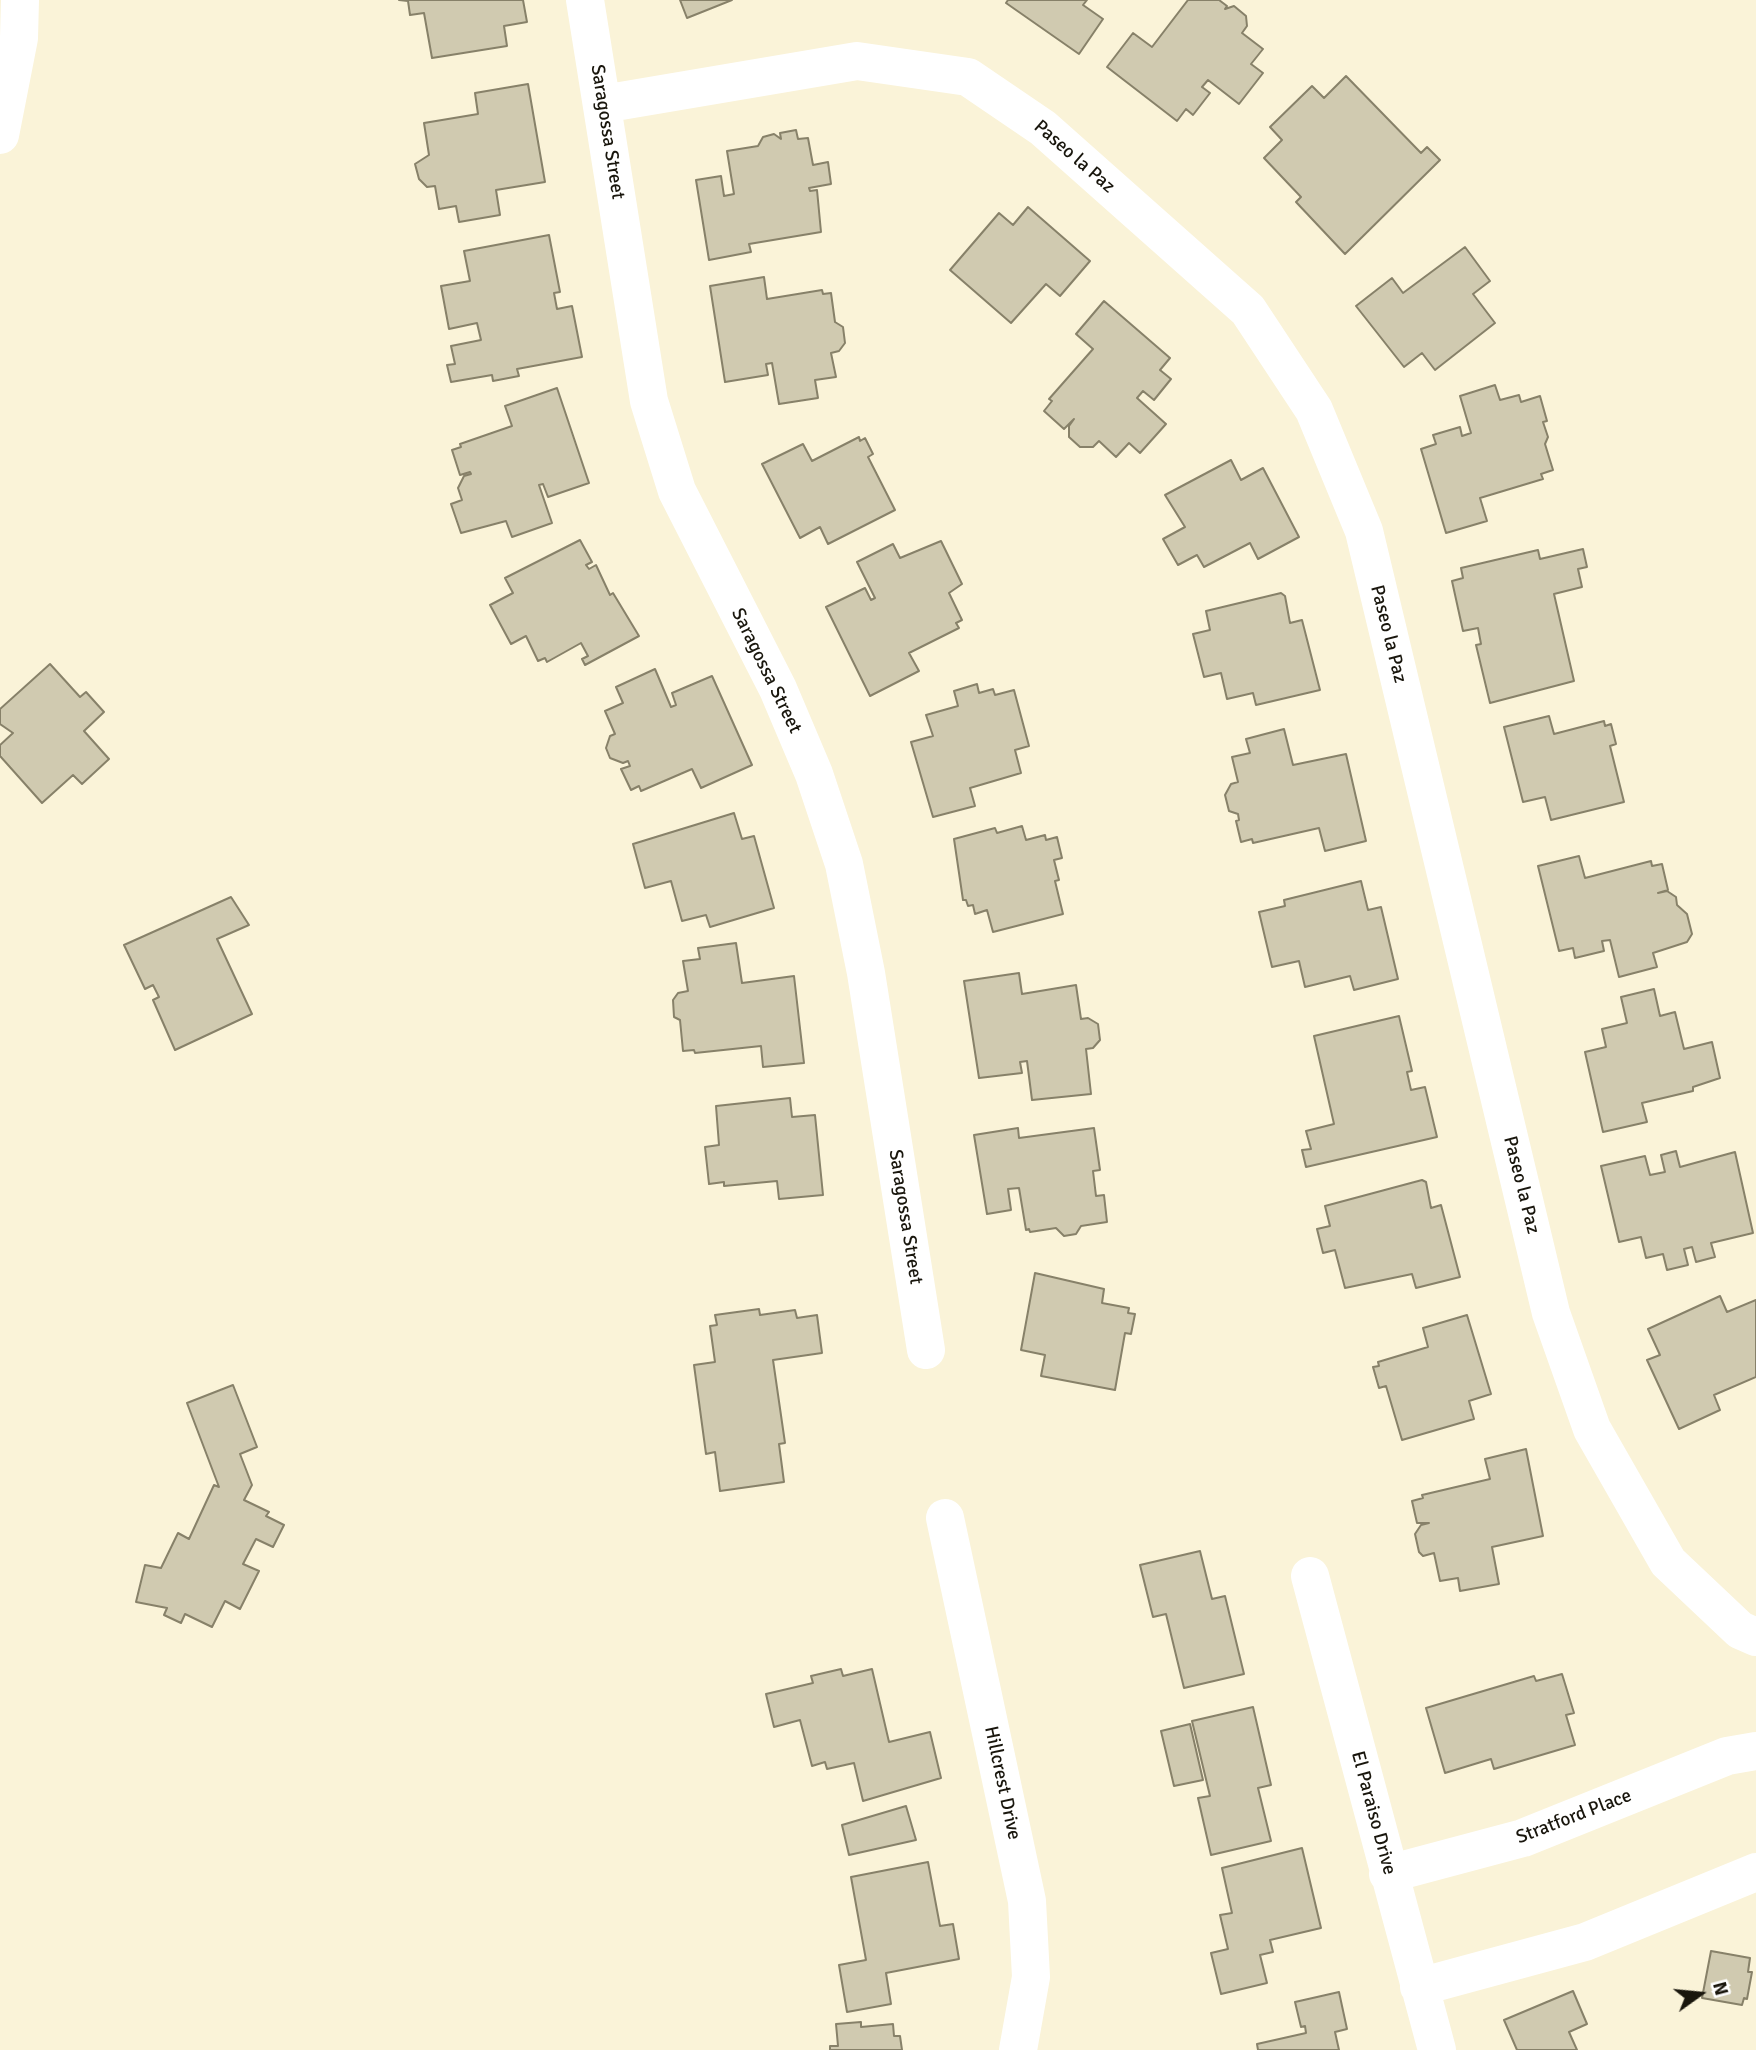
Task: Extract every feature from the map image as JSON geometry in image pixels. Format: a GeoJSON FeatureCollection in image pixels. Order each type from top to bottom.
{"type":"FeatureCollection","features":[{"type":"Feature","properties":{"kind":"street"},"geometry":{"type":"LineString","coordinates":[[0,135],[19,38],[20,0]]}},
{"type":"Feature","properties":{"kind":"street","name":"Saragossa Street"},"geometry":{"type":"LineString","coordinates":[[585,0],[649,401],[677,491],[778,689],[814,774],[844,864],[866,973],[926,1350]]}},
{"type":"Feature","properties":{"kind":"street","name":"Paseo la Paz"},"geometry":{"type":"LineString","coordinates":[[603,104],[857,61],[968,77],[1043,128],[1248,310],[1314,410],[1364,531],[1552,1313],[1592,1429],[1668,1562],[1740,1630],[1756,1637]]}},
{"type":"Feature","properties":{"kind":"street","name":"Hillcrest Drive"},"geometry":{"type":"LineString","coordinates":[[945,1518],[1027,1901],[1031,1977],[1018,2050]]}},
{"type":"Feature","properties":{"kind":"street","name":"El Paraiso Drive"},"geometry":{"type":"LineString","coordinates":[[1310,1576],[1437,2050]]}},
{"type":"Feature","properties":{"kind":"street","name":"Stratford Place"},"geometry":{"type":"LineString","coordinates":[[1388,1874],[1523,1838],[1727,1756],[1756,1751]]}},
{"type":"Feature","properties":{"kind":"street"},"geometry":{"type":"LineString","coordinates":[[1419,1987],[1586,1942],[1756,1872]]}},
{"type":"Feature","properties":{"kind":"building"},"geometry":{"type":"Polygon","coordinates":[[[399,0],[523,0],[527,22],[504,26],[507,46],[432,58],[424,13],[410,15],[408,1],[399,0]]]}},
{"type":"Feature","properties":{"kind":"building"},"geometry":{"type":"Polygon","coordinates":[[[680,0],[732,0],[687,18],[680,0]]]}},
{"type":"Feature","properties":{"kind":"building"},"geometry":{"type":"Polygon","coordinates":[[[1008,0],[1087,0],[1083,5],[1103,19],[1079,54],[1006,3],[1008,0]]]}},
{"type":"Feature","properties":{"kind":"building"},"geometry":{"type":"Polygon","coordinates":[[[1188,0],[1219,0],[1227,6],[1225,9],[1234,6],[1246,16],[1247,26],[1242,33],[1263,49],[1251,64],[1263,73],[1239,104],[1208,80],[1202,87],[1210,93],[1193,115],[1186,109],[1177,121],[1107,67],[1133,33],[1152,47],[1188,0]]]}},
{"type":"Feature","properties":{"kind":"building"},"geometry":{"type":"Polygon","coordinates":[[[1346,76],[1421,153],[1427,147],[1440,160],[1345,254],[1296,202],[1301,197],[1264,158],[1282,140],[1270,127],[1312,86],[1324,98],[1346,76]]]}},
{"type":"Feature","properties":{"kind":"building"},"geometry":{"type":"Polygon","coordinates":[[[528,84],[545,182],[496,190],[500,215],[459,222],[456,206],[439,209],[435,186],[427,187],[419,179],[415,164],[429,155],[424,123],[478,114],[475,93],[528,84]]]}},
{"type":"Feature","properties":{"kind":"building"},"geometry":{"type":"Polygon","coordinates":[[[796,130],[798,139],[808,138],[813,165],[828,162],[831,184],[809,188],[810,191],[817,190],[821,232],[749,244],[751,252],[709,260],[696,180],[721,176],[724,196],[734,194],[727,151],[758,146],[763,137],[774,134],[781,139],[780,133],[796,130]]]}},
{"type":"Feature","properties":{"kind":"building"},"geometry":{"type":"Polygon","coordinates":[[[1028,207],[1090,261],[1060,296],[1046,284],[1011,323],[950,270],[999,213],[1013,225],[1028,207]]]}},
{"type":"Feature","properties":{"kind":"building"},"geometry":{"type":"Polygon","coordinates":[[[549,235],[560,292],[554,293],[557,309],[572,306],[582,357],[517,369],[519,376],[493,381],[492,375],[451,382],[447,365],[455,364],[451,346],[481,340],[477,323],[449,329],[441,286],[470,281],[464,251],[549,235]]]}},
{"type":"Feature","properties":{"kind":"building"},"geometry":{"type":"Polygon","coordinates":[[[1465,247],[1490,281],[1473,294],[1495,323],[1435,370],[1422,353],[1404,367],[1356,306],[1392,278],[1403,293],[1465,247]]]}},
{"type":"Feature","properties":{"kind":"building"},"geometry":{"type":"Polygon","coordinates":[[[764,277],[767,299],[822,290],[823,294],[831,293],[835,322],[843,327],[845,343],[839,351],[831,353],[836,377],[815,380],[818,398],[779,404],[772,363],[766,364],[768,375],[725,382],[710,286],[764,277]]]}},
{"type":"Feature","properties":{"kind":"building"},"geometry":{"type":"Polygon","coordinates":[[[1104,301],[1170,358],[1160,370],[1171,379],[1154,400],[1143,391],[1137,398],[1166,424],[1140,453],[1129,443],[1116,457],[1099,441],[1093,447],[1080,447],[1069,437],[1069,426],[1074,419],[1064,429],[1044,411],[1052,401],[1049,399],[1093,349],[1076,334],[1104,301]]]}},
{"type":"Feature","properties":{"kind":"building"},"geometry":{"type":"Polygon","coordinates":[[[1495,385],[1500,400],[1519,395],[1521,402],[1540,396],[1547,421],[1543,422],[1548,437],[1545,444],[1553,470],[1541,474],[1543,479],[1480,498],[1487,521],[1446,533],[1421,449],[1436,444],[1433,435],[1460,427],[1462,436],[1471,433],[1460,396],[1495,385]]]}},
{"type":"Feature","properties":{"kind":"building"},"geometry":{"type":"Polygon","coordinates":[[[557,388],[589,483],[548,497],[543,484],[539,485],[552,523],[512,537],[506,521],[461,533],[451,504],[462,500],[458,488],[464,476],[471,474],[460,475],[452,450],[461,447],[460,444],[512,426],[505,406],[557,388]]]}},
{"type":"Feature","properties":{"kind":"building"},"geometry":{"type":"Polygon","coordinates":[[[859,437],[860,441],[865,438],[873,454],[868,457],[895,510],[828,544],[820,527],[800,538],[762,464],[803,444],[812,461],[859,437]]]}},
{"type":"Feature","properties":{"kind":"building"},"geometry":{"type":"Polygon","coordinates":[[[1231,460],[1241,480],[1263,468],[1299,537],[1258,559],[1250,543],[1204,567],[1197,555],[1178,565],[1163,539],[1185,527],[1165,495],[1231,460]]]}},
{"type":"Feature","properties":{"kind":"building"},"geometry":{"type":"Polygon","coordinates":[[[580,540],[592,562],[586,565],[589,569],[596,565],[610,595],[613,593],[639,636],[585,665],[582,659],[588,656],[581,643],[547,662],[545,658],[538,661],[526,636],[511,644],[490,605],[513,593],[505,578],[580,540]]]}},
{"type":"Feature","properties":{"kind":"building"},"geometry":{"type":"Polygon","coordinates":[[[941,541],[962,584],[949,593],[962,620],[956,623],[959,628],[909,653],[919,671],[870,696],[826,607],[865,588],[871,600],[875,598],[857,562],[893,544],[900,558],[941,541]]]}},
{"type":"Feature","properties":{"kind":"building"},"geometry":{"type":"Polygon","coordinates":[[[1583,549],[1587,567],[1578,569],[1582,587],[1554,594],[1574,681],[1490,703],[1476,645],[1481,644],[1478,628],[1463,631],[1452,581],[1463,578],[1461,568],[1538,550],[1540,559],[1583,549]]]}},
{"type":"Feature","properties":{"kind":"building"},"geometry":{"type":"Polygon","coordinates":[[[1281,593],[1285,596],[1290,623],[1302,620],[1320,690],[1256,705],[1253,693],[1227,699],[1221,673],[1204,677],[1193,634],[1210,630],[1206,611],[1281,593]]]}},
{"type":"Feature","properties":{"kind":"building"},"geometry":{"type":"Polygon","coordinates":[[[50,664],[80,697],[86,692],[104,712],[84,731],[109,759],[82,784],[73,775],[42,803],[0,756],[0,745],[13,733],[0,724],[0,709],[50,664]]]}},
{"type":"Feature","properties":{"kind":"building"},"geometry":{"type":"Polygon","coordinates":[[[655,669],[671,707],[676,705],[672,693],[712,676],[752,765],[701,788],[692,769],[641,791],[639,786],[631,790],[621,769],[630,766],[628,761],[623,763],[610,758],[606,748],[610,736],[615,734],[605,711],[623,703],[616,687],[655,669]]]}},
{"type":"Feature","properties":{"kind":"building"},"geometry":{"type":"Polygon","coordinates":[[[977,684],[979,693],[993,689],[995,695],[1014,690],[1029,746],[1015,750],[1021,773],[970,788],[975,806],[933,817],[911,742],[933,736],[926,715],[958,706],[954,691],[977,684]]]}},
{"type":"Feature","properties":{"kind":"building"},"geometry":{"type":"Polygon","coordinates":[[[1549,716],[1554,734],[1604,721],[1605,726],[1611,724],[1616,744],[1610,746],[1624,802],[1551,820],[1545,797],[1523,802],[1504,727],[1549,716]]]}},
{"type":"Feature","properties":{"kind":"building"},"geometry":{"type":"Polygon","coordinates":[[[1284,729],[1293,765],[1346,754],[1366,841],[1325,851],[1319,828],[1253,843],[1252,839],[1241,842],[1236,821],[1239,820],[1238,814],[1229,811],[1225,795],[1231,784],[1238,782],[1232,757],[1250,753],[1246,739],[1284,729]]]}},
{"type":"Feature","properties":{"kind":"building"},"geometry":{"type":"Polygon","coordinates":[[[734,813],[742,839],[754,836],[774,908],[710,927],[706,915],[682,921],[671,881],[645,888],[633,844],[734,813]]]}},
{"type":"Feature","properties":{"kind":"building"},"geometry":{"type":"Polygon","coordinates":[[[1022,826],[1026,840],[1045,835],[1046,840],[1057,837],[1062,858],[1054,860],[1059,880],[1055,881],[1063,914],[993,932],[987,910],[975,914],[973,905],[968,906],[966,900],[963,900],[954,839],[995,828],[997,833],[1022,826]]]}},
{"type":"Feature","properties":{"kind":"building"},"geometry":{"type":"Polygon","coordinates":[[[1579,856],[1585,878],[1651,861],[1652,866],[1662,864],[1668,890],[1658,893],[1667,891],[1676,897],[1677,905],[1687,914],[1692,934],[1687,942],[1653,953],[1657,967],[1619,977],[1610,940],[1602,941],[1604,951],[1575,958],[1573,948],[1559,951],[1538,866],[1579,856]]]}},
{"type":"Feature","properties":{"kind":"building"},"geometry":{"type":"Polygon","coordinates":[[[1361,881],[1368,910],[1381,907],[1398,979],[1354,990],[1350,976],[1305,987],[1299,961],[1272,967],[1259,912],[1285,906],[1284,900],[1361,881]]]}},
{"type":"Feature","properties":{"kind":"building"},"geometry":{"type":"Polygon","coordinates":[[[231,897],[249,925],[217,939],[252,1014],[175,1050],[153,1000],[159,997],[153,985],[145,989],[124,945],[231,897]]]}},
{"type":"Feature","properties":{"kind":"building"},"geometry":{"type":"Polygon","coordinates":[[[736,943],[742,983],[794,976],[804,1063],[763,1067],[761,1046],[695,1053],[694,1050],[683,1051],[680,1020],[674,1017],[673,1000],[678,993],[688,991],[683,961],[700,959],[698,948],[736,943]]]}},
{"type":"Feature","properties":{"kind":"building"},"geometry":{"type":"Polygon","coordinates":[[[1019,973],[1022,994],[1076,985],[1081,1019],[1088,1018],[1098,1024],[1100,1040],[1093,1048],[1086,1049],[1091,1094],[1032,1100],[1027,1061],[1020,1062],[1022,1073],[979,1078],[964,981],[1019,973]]]}},
{"type":"Feature","properties":{"kind":"building"},"geometry":{"type":"Polygon","coordinates":[[[1654,989],[1660,1016],[1675,1012],[1684,1049],[1712,1042],[1720,1078],[1693,1087],[1693,1091],[1642,1103],[1647,1122],[1603,1132],[1585,1052],[1606,1047],[1602,1029],[1627,1023],[1621,997],[1654,989]]]}},
{"type":"Feature","properties":{"kind":"building"},"geometry":{"type":"Polygon","coordinates":[[[1399,1016],[1412,1071],[1407,1072],[1411,1090],[1425,1087],[1437,1137],[1306,1167],[1302,1150],[1311,1149],[1306,1131],[1334,1124],[1314,1036],[1399,1016]]]}},
{"type":"Feature","properties":{"kind":"building"},"geometry":{"type":"Polygon","coordinates":[[[790,1098],[792,1117],[815,1115],[823,1195],[779,1199],[777,1181],[724,1186],[724,1182],[709,1184],[705,1147],[719,1145],[716,1106],[790,1098]]]}},
{"type":"Feature","properties":{"kind":"building"},"geometry":{"type":"Polygon","coordinates":[[[1018,1128],[1019,1138],[1094,1128],[1100,1170],[1093,1171],[1096,1196],[1104,1195],[1107,1222],[1081,1226],[1076,1234],[1064,1236],[1056,1228],[1030,1232],[1029,1229],[1026,1230],[1019,1188],[1008,1189],[1011,1210],[987,1214],[974,1135],[1018,1128]]]}},
{"type":"Feature","properties":{"kind":"building"},"geometry":{"type":"Polygon","coordinates":[[[1676,1151],[1680,1167],[1735,1152],[1753,1233],[1711,1243],[1715,1257],[1696,1262],[1692,1247],[1684,1249],[1688,1265],[1667,1270],[1663,1254],[1646,1258],[1641,1237],[1619,1242],[1601,1166],[1645,1156],[1650,1175],[1665,1172],[1661,1155],[1676,1151]]]}},
{"type":"Feature","properties":{"kind":"building"},"geometry":{"type":"Polygon","coordinates":[[[1422,1180],[1426,1182],[1431,1208],[1441,1205],[1460,1277],[1416,1288],[1412,1274],[1345,1288],[1335,1250],[1323,1253],[1317,1229],[1330,1226],[1325,1206],[1422,1180]]]}},
{"type":"Feature","properties":{"kind":"building"},"geometry":{"type":"Polygon","coordinates":[[[1035,1273],[1104,1289],[1102,1303],[1129,1308],[1128,1313],[1135,1314],[1131,1334],[1125,1333],[1115,1390],[1041,1376],[1045,1355],[1021,1350],[1035,1273]]]}},
{"type":"Feature","properties":{"kind":"building"},"geometry":{"type":"Polygon","coordinates":[[[1720,1296],[1727,1312],[1756,1300],[1756,1377],[1714,1395],[1720,1410],[1679,1429],[1647,1360],[1660,1355],[1648,1329],[1720,1296]]]}},
{"type":"Feature","properties":{"kind":"building"},"geometry":{"type":"Polygon","coordinates":[[[759,1309],[760,1315],[795,1310],[797,1318],[817,1315],[822,1353],[773,1360],[785,1443],[779,1444],[784,1482],[720,1491],[715,1452],[706,1454],[694,1365],[715,1362],[710,1326],[717,1325],[715,1315],[759,1309]]]}},
{"type":"Feature","properties":{"kind":"building"},"geometry":{"type":"Polygon","coordinates":[[[1467,1315],[1491,1394],[1469,1401],[1474,1419],[1402,1440],[1386,1386],[1379,1388],[1373,1367],[1379,1366],[1378,1362],[1428,1347],[1423,1328],[1467,1315]]]}},
{"type":"Feature","properties":{"kind":"building"},"geometry":{"type":"Polygon","coordinates":[[[233,1385],[257,1447],[240,1454],[252,1485],[244,1500],[269,1512],[266,1516],[284,1525],[273,1547],[256,1539],[243,1564],[259,1571],[240,1609],[225,1601],[212,1627],[185,1614],[181,1623],[164,1615],[167,1608],[136,1602],[145,1565],[161,1568],[178,1533],[189,1539],[214,1485],[219,1487],[187,1403],[233,1385]]]}},
{"type":"Feature","properties":{"kind":"building"},"geometry":{"type":"Polygon","coordinates":[[[1526,1449],[1543,1536],[1492,1547],[1499,1584],[1460,1591],[1458,1578],[1440,1581],[1434,1553],[1423,1556],[1419,1552],[1415,1534],[1421,1525],[1429,1523],[1417,1523],[1412,1501],[1423,1498],[1422,1495],[1490,1479],[1485,1459],[1526,1449]]]}},
{"type":"Feature","properties":{"kind":"building"},"geometry":{"type":"Polygon","coordinates":[[[1200,1551],[1212,1599],[1225,1596],[1244,1674],[1184,1688],[1166,1614],[1153,1617],[1140,1565],[1200,1551]]]}},
{"type":"Feature","properties":{"kind":"building"},"geometry":{"type":"Polygon","coordinates":[[[841,1669],[843,1676],[872,1669],[889,1742],[930,1732],[941,1778],[863,1801],[854,1763],[827,1769],[825,1762],[812,1766],[800,1720],[774,1727],[766,1694],[813,1683],[811,1676],[841,1669]]]}},
{"type":"Feature","properties":{"kind":"building"},"geometry":{"type":"Polygon","coordinates":[[[1562,1674],[1574,1713],[1566,1715],[1575,1745],[1494,1769],[1491,1759],[1445,1773],[1426,1708],[1534,1676],[1536,1681],[1562,1674]]]}},
{"type":"Feature","properties":{"kind":"building"},"geometry":{"type":"Polygon","coordinates":[[[1253,1707],[1271,1785],[1258,1788],[1271,1841],[1211,1855],[1198,1798],[1210,1796],[1192,1721],[1253,1707]]]}},
{"type":"Feature","properties":{"kind":"building"},"geometry":{"type":"Polygon","coordinates":[[[1190,1724],[1203,1780],[1174,1786],[1161,1731],[1190,1724]]]}},
{"type":"Feature","properties":{"kind":"building"},"geometry":{"type":"Polygon","coordinates":[[[906,1806],[916,1840],[849,1855],[842,1825],[906,1806]]]}},
{"type":"Feature","properties":{"kind":"building"},"geometry":{"type":"Polygon","coordinates":[[[1302,1848],[1321,1928],[1270,1940],[1273,1952],[1260,1955],[1267,1983],[1221,1994],[1211,1953],[1228,1949],[1220,1915],[1232,1913],[1222,1868],[1302,1848]]]}},
{"type":"Feature","properties":{"kind":"building"},"geometry":{"type":"Polygon","coordinates":[[[928,1862],[940,1926],[953,1924],[959,1959],[886,1973],[891,2004],[847,2012],[839,1965],[866,1960],[851,1877],[928,1862]]]}},
{"type":"Feature","properties":{"kind":"building"},"geometry":{"type":"Polygon","coordinates":[[[1711,1951],[1750,1958],[1748,1972],[1752,1972],[1747,1999],[1744,1998],[1742,2005],[1702,1998],[1711,1951]]]}},
{"type":"Feature","properties":{"kind":"building"},"geometry":{"type":"Polygon","coordinates":[[[1573,1991],[1587,2024],[1569,2032],[1577,2050],[1517,2050],[1504,2020],[1573,1991]]]}},
{"type":"Feature","properties":{"kind":"building"},"geometry":{"type":"Polygon","coordinates":[[[1339,1992],[1347,2029],[1335,2032],[1339,2050],[1258,2050],[1257,2044],[1306,2033],[1305,2026],[1301,2027],[1295,2002],[1339,1992]]]}},
{"type":"Feature","properties":{"kind":"building"},"geometry":{"type":"Polygon","coordinates":[[[861,2022],[861,2027],[893,2024],[894,2036],[900,2036],[902,2050],[830,2050],[830,2046],[838,2046],[836,2024],[861,2022]]]}}]}
